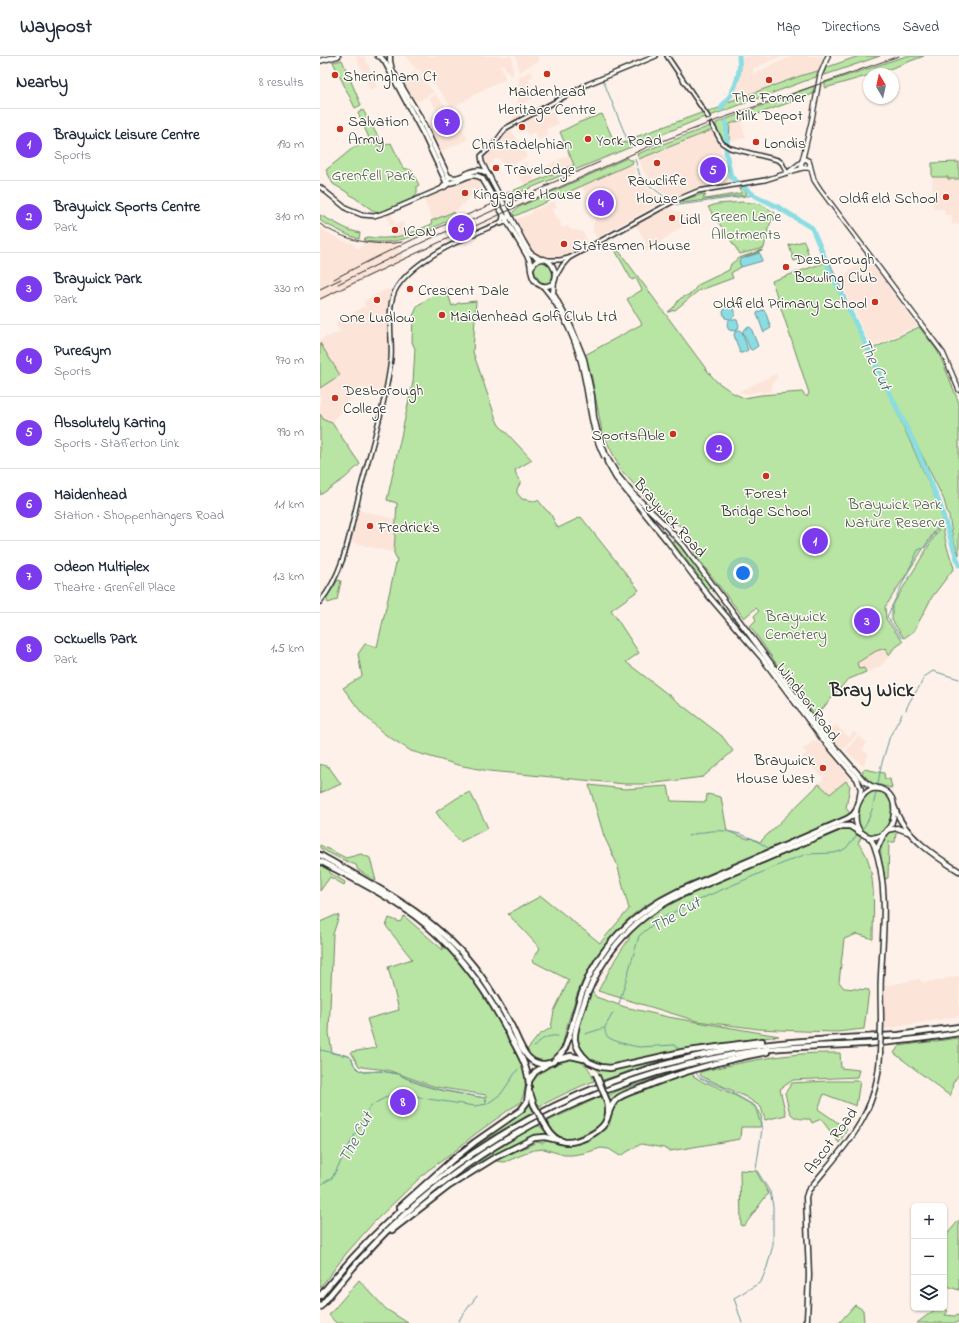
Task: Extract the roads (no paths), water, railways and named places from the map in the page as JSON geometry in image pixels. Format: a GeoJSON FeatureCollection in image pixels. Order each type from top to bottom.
{"type":"FeatureCollection","features":[{"type":"Feature","properties":{"kind":"highway"},"geometry":{"type":"LineString","coordinates":[[320,855],[394,897],[413,909],[436,927],[462,953],[485,982],[528,1057],[538,1063],[552,1063],[565,1048],[580,998],[595,966],[614,939],[634,918],[651,906],[676,892],[847,819],[856,811]]}},
{"type":"Feature","properties":{"kind":"highway"},"geometry":{"type":"LineString","coordinates":[[608,1116],[607,1101],[596,1074],[577,1050],[574,1040],[587,994],[599,968],[625,933],[659,906],[678,896],[842,826],[850,826],[862,833]]}},
{"type":"Feature","properties":{"kind":"highway"},"geometry":{"type":"LineString","coordinates":[[320,861],[384,896],[408,912],[431,930],[457,955],[480,983],[498,1014],[526,1069],[530,1095],[534,1105],[553,1136],[562,1142]]}},
{"type":"Feature","properties":{"kind":"highway"},"geometry":{"type":"LineString","coordinates":[[320,1296],[355,1254],[391,1218],[440,1177],[487,1143],[530,1118],[590,1090],[652,1067],[710,1053],[769,1044],[899,1035],[959,1027]]}},
{"type":"Feature","properties":{"kind":"highway"},"geometry":{"type":"LineString","coordinates":[[320,1307],[375,1244],[413,1207],[465,1166],[512,1135],[566,1107],[621,1084],[678,1067],[725,1056],[761,1050],[888,1042],[959,1033]]}},
{"type":"Feature","properties":{"kind":"highway"},"geometry":{"type":"LineString","coordinates":[[391,1218],[404,1202],[451,1161],[475,1142],[521,1110],[527,1102],[531,1077],[537,1070],[563,1057],[579,1057],[601,1067],[610,1068],[682,1052],[735,1044],[780,1040],[832,1039]]}},
{"type":"Feature","properties":{"kind":"highway"},"geometry":{"type":"LineString","coordinates":[[375,1244],[443,1190],[484,1163],[534,1138],[545,1137],[562,1142],[576,1141],[596,1132],[604,1125],[612,1105],[619,1098],[655,1082],[716,1063],[785,1048]]}},
{"type":"Feature","properties":{"kind":"main road"},"geometry":{"type":"LineString","coordinates":[[320,61],[338,56]]}},
{"type":"Feature","properties":{"kind":"main road"},"geometry":{"type":"LineString","coordinates":[[378,56],[385,62],[448,182],[476,174],[483,179],[530,262],[531,273],[534,280],[543,286],[548,286],[554,280],[555,271],[553,265],[533,256],[528,250],[488,174],[481,170],[473,170],[457,177],[450,177],[446,172],[420,117],[392,70],[390,56]]}},
{"type":"Feature","properties":{"kind":"main road"},"geometry":{"type":"LineString","coordinates":[[813,175],[801,166],[816,94],[821,87],[822,71],[828,56]]}},
{"type":"Feature","properties":{"kind":"main road"},"geometry":{"type":"LineString","coordinates":[[805,151],[810,162],[813,175],[820,189],[943,353],[959,390]]}},
{"type":"Feature","properties":{"kind":"main road"},"geometry":{"type":"LineString","coordinates":[[802,160],[808,160]]}},
{"type":"Feature","properties":{"kind":"main road"},"geometry":{"type":"LineString","coordinates":[[804,168],[810,165]]}},
{"type":"Feature","properties":{"kind":"main road"},"geometry":{"type":"LineString","coordinates":[[531,268],[535,263],[542,260]]}},
{"type":"Feature","properties":{"kind":"main road","name":"Braywick Road"},"geometry":{"type":"LineString","coordinates":[[554,280],[553,293],[571,327],[584,359],[598,434],[606,456],[618,476],[632,493],[683,545],[833,746],[865,782],[871,786],[881,789]]}},
{"type":"Feature","properties":{"kind":"main road","name":"Windsor Road"},"geometry":{"type":"LineString","coordinates":[[543,286],[572,336],[585,376],[592,420],[597,440],[616,478],[668,542],[708,595],[762,658],[821,737],[857,779],[861,789],[859,801]]}},
{"type":"Feature","properties":{"kind":"main road"},"geometry":{"type":"LineString","coordinates":[[911,833],[897,828],[874,837],[862,833],[856,822],[856,811],[859,801],[868,791],[872,789],[881,789],[890,795],[900,820],[911,833],[936,856],[959,871]]}},
{"type":"Feature","properties":{"kind":"main road"},"geometry":{"type":"LineString","coordinates":[[886,832],[891,823],[894,805]]}},
{"type":"Feature","properties":{"kind":"main road","name":"Ascot Road"},"geometry":{"type":"LineString","coordinates":[[877,852],[878,844],[886,832]]}},
{"type":"Feature","properties":{"kind":"main road","name":"Ascot Road"},"geometry":{"type":"LineString","coordinates":[[805,1323],[807,1319],[809,1275],[806,1197],[808,1191],[856,1132],[863,1120],[875,1088],[880,1054],[880,981],[883,896],[877,852],[873,842],[862,833]]}},
{"type":"Feature","properties":{"kind":"street"},"geometry":{"type":"LineString","coordinates":[[488,174],[482,162],[481,156],[495,143],[506,128],[604,76],[656,56]]}},
{"type":"Feature","properties":{"kind":"street"},"geometry":{"type":"LineString","coordinates":[[667,56],[708,117]]}},
{"type":"Feature","properties":{"kind":"street"},"geometry":{"type":"LineString","coordinates":[[712,125],[722,143],[730,148],[778,160],[782,163],[787,173]]}},
{"type":"Feature","properties":{"kind":"street"},"geometry":{"type":"LineString","coordinates":[[787,173],[802,160]]}},
{"type":"Feature","properties":{"kind":"street"},"geometry":{"type":"LineString","coordinates":[[542,260],[560,260],[569,258],[663,206],[698,191],[765,180],[804,168]]}},
{"type":"Feature","properties":{"kind":"street"},"geometry":{"type":"LineString","coordinates":[[320,188],[347,209],[362,215],[374,216],[387,212],[445,187],[450,177]]}},
{"type":"Feature","properties":{"kind":"street"},"geometry":{"type":"LineString","coordinates":[[320,602],[336,578],[345,550],[380,413],[391,358],[392,340],[390,312],[397,288],[417,267],[436,254],[453,244],[507,221],[508,214]]}},
{"type":"Feature","properties":{"kind":"street"},"geometry":{"type":"LineString","coordinates":[[500,224],[503,215]]}},
{"type":"Feature","properties":{"kind":"street"},"geometry":{"type":"LineString","coordinates":[[500,224],[511,228]]}},
{"type":"Feature","properties":{"kind":"street"},"geometry":{"type":"LineString","coordinates":[[554,280],[562,266],[569,258]]}},
{"type":"Feature","properties":{"kind":"water"},"geometry":{"type":"Polygon","coordinates":[[[759,253],[762,261],[741,267],[739,261],[741,259],[759,253]]]}},
{"type":"Feature","properties":{"kind":"water"},"geometry":{"type":"Polygon","coordinates":[[[726,307],[731,307],[735,311],[735,315],[731,319],[737,320],[739,325],[738,329],[735,331],[729,330],[727,327],[730,319],[725,318],[723,312],[726,307]]]}},
{"type":"Feature","properties":{"kind":"water"},"geometry":{"type":"Polygon","coordinates":[[[762,310],[765,311],[771,328],[764,332],[757,314],[762,310]]]}},
{"type":"Feature","properties":{"kind":"water"},"geometry":{"type":"Polygon","coordinates":[[[749,327],[751,328],[758,346],[752,350],[750,349],[743,332],[744,329],[749,327]]]}},
{"type":"Feature","properties":{"kind":"water"},"geometry":{"type":"Polygon","coordinates":[[[739,330],[742,332],[748,350],[742,353],[740,353],[734,335],[735,332],[739,330]]]}},
{"type":"Feature","properties":{"kind":"waterway"},"geometry":{"type":"LineString","coordinates":[[721,109],[735,87],[739,72],[739,56]]}},
{"type":"Feature","properties":{"kind":"waterway"},"geometry":{"type":"LineString","coordinates":[[603,80],[629,144]]}},
{"type":"Feature","properties":{"kind":"waterway","name":"The Cut"},"geometry":{"type":"LineString","coordinates":[[726,122],[726,152],[731,177],[754,195],[778,207],[812,228],[832,275],[915,445],[939,502],[959,565]]}},
{"type":"Feature","properties":{"kind":"waterway"},"geometry":{"type":"LineString","coordinates":[[635,159],[640,176],[645,182],[670,201]]}},
{"type":"Feature","properties":{"kind":"waterway"},"geometry":{"type":"LineString","coordinates":[[673,203],[679,205],[754,195]]}},
{"type":"Feature","properties":{"kind":"waterway"},"geometry":{"type":"LineString","coordinates":[[902,638],[887,617],[918,550],[926,547],[941,523],[946,523]]}},
{"type":"Feature","properties":{"kind":"waterway","name":"The Cut"},"geometry":{"type":"LineString","coordinates":[[906,710],[924,677],[933,671],[959,679]]}},
{"type":"Feature","properties":{"kind":"waterway","name":"The Cut"},"geometry":{"type":"LineString","coordinates":[[878,784],[881,766],[890,736],[902,714]]}},
{"type":"Feature","properties":{"kind":"waterway","name":"The Cut"},"geometry":{"type":"LineString","coordinates":[[863,828],[870,816],[876,793]]}},
{"type":"Feature","properties":{"kind":"waterway"},"geometry":{"type":"LineString","coordinates":[[688,836],[710,831],[730,832],[748,837],[768,848]]}},
{"type":"Feature","properties":{"kind":"waterway","name":"The Cut"},"geometry":{"type":"LineString","coordinates":[[619,1004],[639,936],[657,921],[691,903],[793,859],[807,854],[834,853],[841,851],[846,848],[857,835]]}},
{"type":"Feature","properties":{"kind":"waterway","name":"The Cut"},"geometry":{"type":"LineString","coordinates":[[605,1027],[613,1013]]}},
{"type":"Feature","properties":{"kind":"waterway"},"geometry":{"type":"LineString","coordinates":[[585,1034],[604,1028]]}},
{"type":"Feature","properties":{"kind":"waterway"},"geometry":{"type":"LineString","coordinates":[[605,1028],[608,1037],[627,1044],[639,1047],[674,1045],[678,1048]]}},
{"type":"Feature","properties":{"kind":"waterway"},"geometry":{"type":"LineString","coordinates":[[534,1047],[544,1038],[558,1036]]}},
{"type":"Feature","properties":{"kind":"waterway"},"geometry":{"type":"LineString","coordinates":[[320,1050],[349,1056],[354,1065],[359,1070],[364,1072],[381,1071],[399,1074],[437,1089],[485,1098],[486,1103]]}},
{"type":"Feature","properties":{"kind":"waterway","name":"The Cut"},"geometry":{"type":"LineString","coordinates":[[320,1185],[332,1178],[370,1106],[401,1089],[422,1098],[475,1106],[487,1104],[501,1094],[518,1069]]}},
{"type":"Feature","properties":{"kind":"waterway"},"geometry":{"type":"LineString","coordinates":[[696,1073],[700,1078],[722,1087],[755,1106],[762,1129],[756,1169],[770,1192],[773,1206],[773,1245],[761,1282],[734,1298],[742,1323]]}},
{"type":"Feature","properties":{"kind":"waterway"},"geometry":{"type":"LineString","coordinates":[[458,1323],[477,1296]]}},
{"type":"Feature","properties":{"kind":"tunnel"},"geometry":{"type":"LineString","coordinates":[[708,117],[712,125]]}},
{"type":"Feature","properties":{"kind":"railway"},"geometry":{"type":"LineString","coordinates":[[320,299],[652,145],[720,119],[899,56]]}},
{"type":"Feature","properties":{"kind":"railway"},"geometry":{"type":"LineString","coordinates":[[545,186],[600,162]]}},
{"type":"Feature","properties":{"kind":"railway"},"geometry":{"type":"LineString","coordinates":[[338,284],[423,242],[550,185]]}},
{"type":"Feature","properties":{"kind":"railway"},"geometry":{"type":"LineString","coordinates":[[334,279],[414,239],[495,203]]}},
{"type":"Feature","properties":{"kind":"railway"},"geometry":{"type":"LineString","coordinates":[[320,224],[329,230],[359,241],[381,244],[402,242]]}},
{"type":"Feature","properties":{"kind":"railway"},"geometry":{"type":"LineString","coordinates":[[320,289],[341,279]]}},
{"type":"Feature","properties":{"kind":"place","name":"Maidenhead Heritage Centre"},"geometry":{"type":"Point","coordinates":[547,74]}},
{"type":"Feature","properties":{"kind":"place","name":"Sheringham Ct"},"geometry":{"type":"Point","coordinates":[335,75]}},
{"type":"Feature","properties":{"kind":"place","name":"The Former Milk Depot"},"geometry":{"type":"Point","coordinates":[769,80]}},
{"type":"Feature","properties":{"kind":"place","name":"Odeon Multiplex"},"geometry":{"type":"Point","coordinates":[447,122]}},
{"type":"Feature","properties":{"kind":"place","name":"Christadelphian"},"geometry":{"type":"Point","coordinates":[522,127]}},
{"type":"Feature","properties":{"kind":"place","name":"Salvation Army"},"geometry":{"type":"Point","coordinates":[340,129]}},
{"type":"Feature","properties":{"kind":"place","name":"York Road"},"geometry":{"type":"Point","coordinates":[588,139]}},
{"type":"Feature","properties":{"kind":"place","name":"Londis"},"geometry":{"type":"Point","coordinates":[756,142]}},
{"type":"Feature","properties":{"kind":"place","name":"Rawcliffe House"},"geometry":{"type":"Point","coordinates":[657,163]}},
{"type":"Feature","properties":{"kind":"place","name":"Travelodge"},"geometry":{"type":"Point","coordinates":[496,168]}},
{"type":"Feature","properties":{"kind":"place","name":"Absolutely Karting"},"geometry":{"type":"Point","coordinates":[713,170]}},
{"type":"Feature","properties":{"kind":"place","name":"Kingsgate House"},"geometry":{"type":"Point","coordinates":[465,193]}},
{"type":"Feature","properties":{"kind":"place","name":"Oldfield School"},"geometry":{"type":"Point","coordinates":[946,197]}},
{"type":"Feature","properties":{"kind":"place","name":"PureGym"},"geometry":{"type":"Point","coordinates":[601,203]}},
{"type":"Feature","properties":{"kind":"place","name":"Lidl"},"geometry":{"type":"Point","coordinates":[672,218]}},
{"type":"Feature","properties":{"kind":"place","name":"Maidenhead"},"geometry":{"type":"Point","coordinates":[461,228]}},
{"type":"Feature","properties":{"kind":"place","name":"ICON"},"geometry":{"type":"Point","coordinates":[395,230]}},
{"type":"Feature","properties":{"kind":"place","name":"Statesmen House"},"geometry":{"type":"Point","coordinates":[564,244]}},
{"type":"Feature","properties":{"kind":"place","name":"Desborough Bowling Club"},"geometry":{"type":"Point","coordinates":[786,267]}},
{"type":"Feature","properties":{"kind":"place","name":"Crescent Dale"},"geometry":{"type":"Point","coordinates":[410,289]}},
{"type":"Feature","properties":{"kind":"place","name":"One Ludlow"},"geometry":{"type":"Point","coordinates":[377,300]}},
{"type":"Feature","properties":{"kind":"place","name":"Oldfield Primary School"},"geometry":{"type":"Point","coordinates":[875,302]}},
{"type":"Feature","properties":{"kind":"place","name":"Maidenhead Golf Club Ltd"},"geometry":{"type":"Point","coordinates":[442,315]}},
{"type":"Feature","properties":{"kind":"place","name":"Desborough College"},"geometry":{"type":"Point","coordinates":[335,398]}},
{"type":"Feature","properties":{"kind":"place","name":"SportsAble"},"geometry":{"type":"Point","coordinates":[673,434]}},
{"type":"Feature","properties":{"kind":"place","name":"Braywick Sports Centre"},"geometry":{"type":"Point","coordinates":[719,448]}},
{"type":"Feature","properties":{"kind":"place","name":"Forest Bridge School"},"geometry":{"type":"Point","coordinates":[766,476]}},
{"type":"Feature","properties":{"kind":"place","name":"Fredrick's"},"geometry":{"type":"Point","coordinates":[370,526]}},
{"type":"Feature","properties":{"kind":"place","name":"Braywick Leisure Centre"},"geometry":{"type":"Point","coordinates":[815,541]}},
{"type":"Feature","properties":{"kind":"place","name":"Braywick Park"},"geometry":{"type":"Point","coordinates":[867,621]}},
{"type":"Feature","properties":{"kind":"place","name":"Braywick House West"},"geometry":{"type":"Point","coordinates":[823,768]}},
{"type":"Feature","properties":{"kind":"place","name":"Ockwells Park"},"geometry":{"type":"Point","coordinates":[403,1102]}},
{"type":"Feature","properties":{"kind":"district","name":"Bray Wick"},"geometry":{"type":"Point","coordinates":[872,689]}},
{"type":"Feature","properties":{"kind":"park label","name":"Grenfell Park"},"geometry":{"type":"Point","coordinates":[373,174]}},
{"type":"Feature","properties":{"kind":"park label","name":"Green Lane Allotments"},"geometry":{"type":"Point","coordinates":[746,224]}},
{"type":"Feature","properties":{"kind":"park label","name":"Braywick Park Nature Reserve"},"geometry":{"type":"Point","coordinates":[895,512]}},
{"type":"Feature","properties":{"kind":"park label","name":"Braywick Cemetery"},"geometry":{"type":"Point","coordinates":[796,624]}}]}
